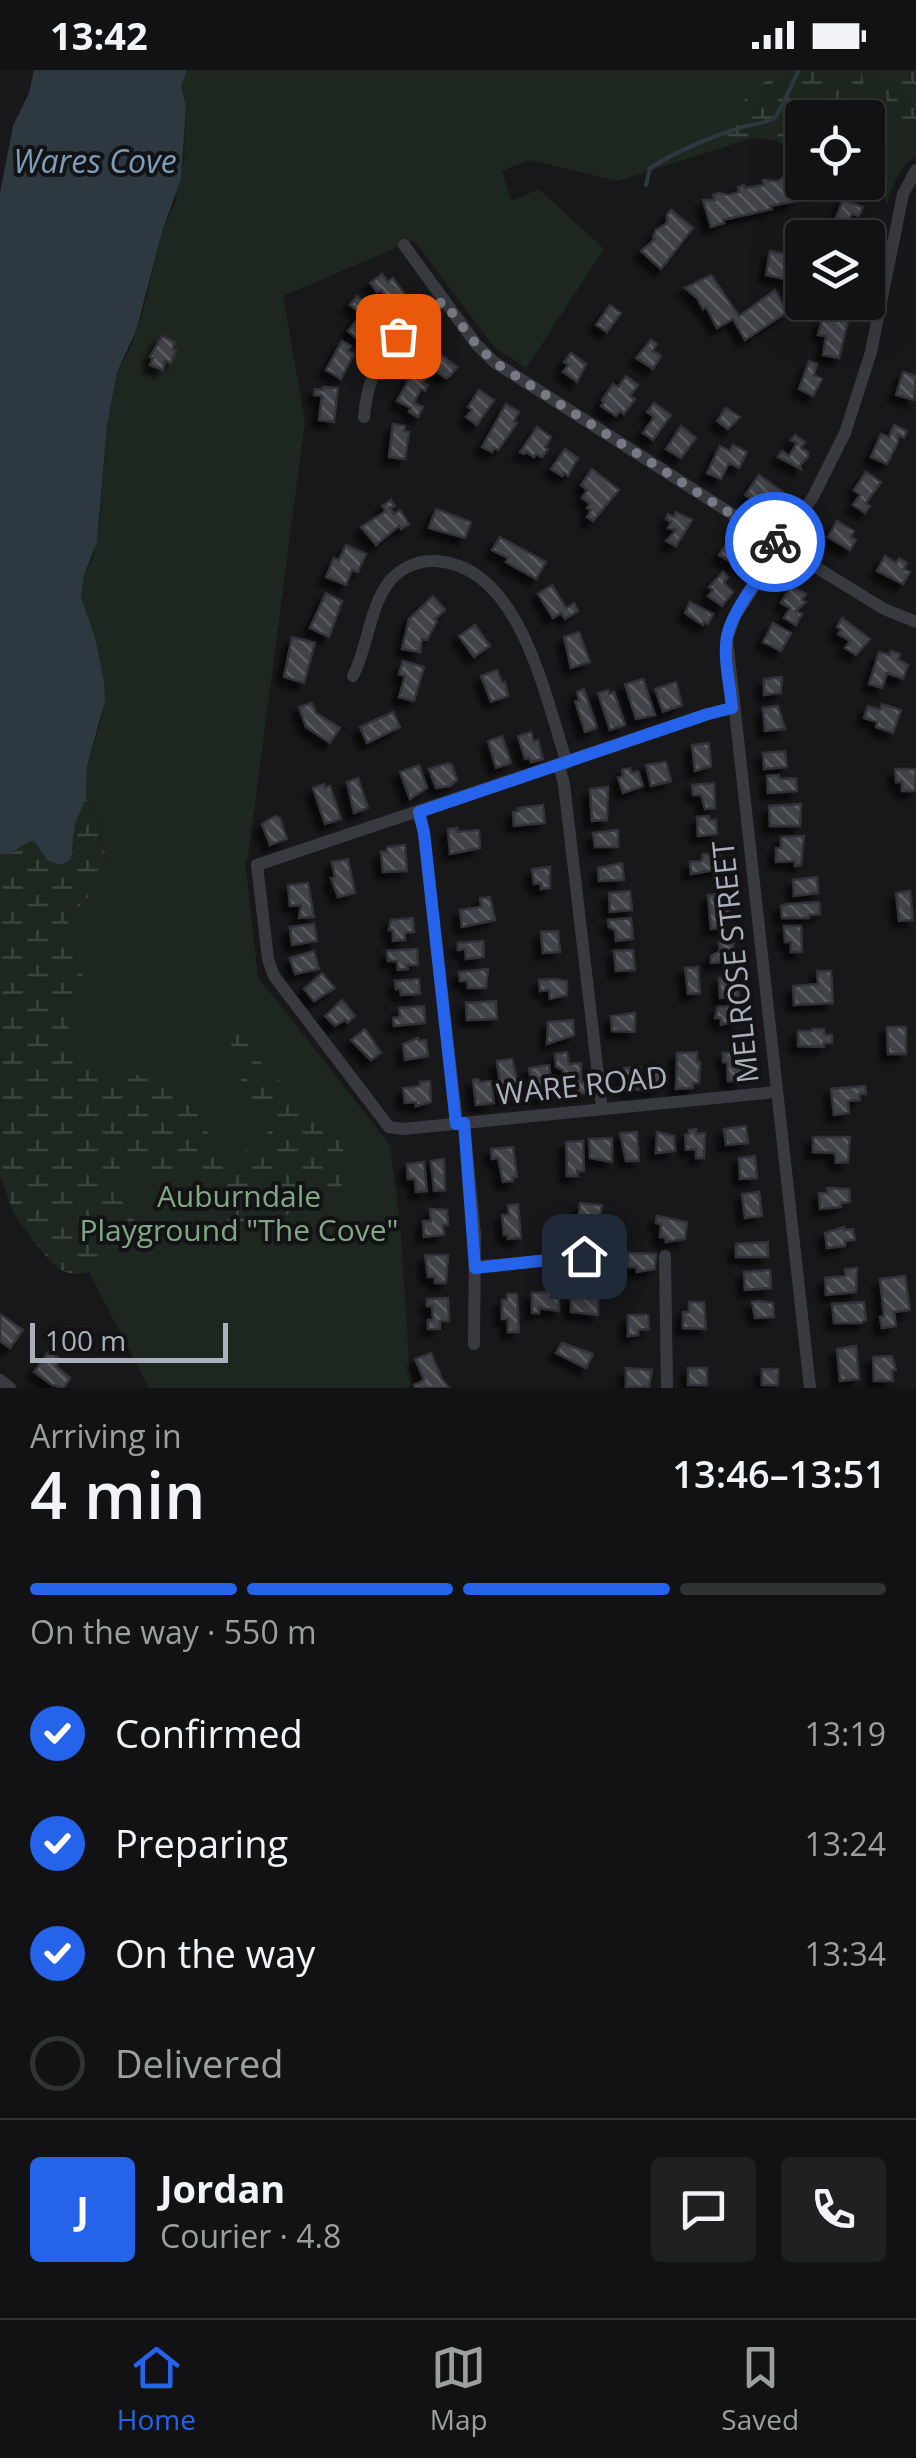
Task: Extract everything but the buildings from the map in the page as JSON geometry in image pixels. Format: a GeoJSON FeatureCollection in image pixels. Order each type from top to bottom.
{"type":"FeatureCollection","features":[{"type":"Feature","properties":{"kind":"street","name":"MELROSE STREET"},"geometry":{"type":"LineString","coordinates":[[810,1388],[726,652],[735,616],[822,482],[846,433],[868,364],[903,194],[916,170]]}},
{"type":"Feature","properties":{"kind":"street"},"geometry":{"type":"LineString","coordinates":[[404,245],[476,344],[494,362],[884,609],[916,622]]}},
{"type":"Feature","properties":{"kind":"street"},"geometry":{"type":"LineString","coordinates":[[364,416],[369,384],[385,351],[443,301]]}},
{"type":"Feature","properties":{"kind":"street"},"geometry":{"type":"LineString","coordinates":[[352,676],[382,594],[394,577],[421,562],[446,562],[461,567],[490,585],[513,615],[563,764],[602,1109]]}},
{"type":"Feature","properties":{"kind":"street"},"geometry":{"type":"LineString","coordinates":[[474,1344],[475,1268],[419,812],[732,708]]}},
{"type":"Feature","properties":{"kind":"street","name":"WARE ROAD"},"geometry":{"type":"LineString","coordinates":[[419,812],[257,866],[268,960],[274,976],[382,1120],[393,1129],[776,1092]]}},
{"type":"Feature","properties":{"kind":"street"},"geometry":{"type":"LineString","coordinates":[[475,1268],[584,1256]]}},
{"type":"Feature","properties":{"kind":"street"},"geometry":{"type":"LineString","coordinates":[[666,1256],[667,1388]]}},
{"type":"Feature","properties":{"kind":"street"},"geometry":{"type":"LineString","coordinates":[[0,1380],[10,1388]]}},
{"type":"Feature","properties":{"kind":"green space","name":"Auburndale Playground \"The Cove\""},"geometry":{"type":"Polygon","coordinates":[[[187,70],[916,70],[916,156],[897,178],[887,206],[885,100],[785,100],[785,127],[618,181],[529,160],[502,171],[511,201],[539,189],[604,249],[526,368],[494,347],[414,240],[283,296],[305,421],[245,860],[258,977],[390,1145],[400,1223],[411,1388],[149,1388],[63,1222],[66,920],[94,891],[107,859],[86,798],[87,766],[102,717],[104,681],[95,636],[81,597],[99,529],[107,426],[117,372],[142,314],[184,159],[186,106],[181,86],[187,70]]]}},
{"type":"Feature","properties":{"kind":"green space"},"geometry":{"type":"Polygon","coordinates":[[[778,70],[861,70],[865,100],[785,100],[785,145],[763,138],[721,143],[713,133],[778,70]]]}},
{"type":"Feature","properties":{"kind":"green space"},"geometry":{"type":"Polygon","coordinates":[[[884,70],[916,70],[916,138],[902,138],[889,124],[884,70]]]}},
{"type":"Feature","properties":{"kind":"green space"},"geometry":{"type":"Polygon","coordinates":[[[86,798],[97,821],[108,866],[94,891],[66,920],[76,938],[82,973],[81,995],[68,1027],[72,1037],[106,1065],[178,1083],[199,1108],[214,1151],[226,1158],[252,1147],[271,1127],[267,1118],[248,1103],[230,1041],[220,1024],[245,1026],[259,1060],[288,1089],[303,1111],[337,1138],[346,1156],[339,1196],[327,1209],[317,1214],[288,1214],[274,1225],[257,1228],[218,1226],[209,1220],[207,1184],[195,1168],[185,1166],[153,1178],[134,1160],[122,1158],[118,1174],[133,1205],[132,1230],[107,1263],[82,1274],[69,1273],[52,1263],[14,1213],[0,1176],[0,855],[10,854],[30,841],[35,842],[47,860],[73,850],[75,824],[86,798]]]}},
{"type":"Feature","properties":{"kind":"water","name":"Wares Cove"},"geometry":{"type":"Polygon","coordinates":[[[34,70],[187,70],[181,86],[186,106],[181,179],[162,232],[136,331],[117,372],[107,426],[97,542],[84,575],[81,597],[95,637],[105,701],[87,766],[86,798],[75,824],[71,859],[61,865],[47,860],[35,842],[30,841],[10,854],[0,855],[0,193],[13,126],[29,93],[34,70]]]}},
{"type":"Feature","properties":{"kind":"waterway"},"geometry":{"type":"LineString","coordinates":[[646,185],[650,168],[671,156],[774,118],[799,70]]}},
{"type":"Feature","properties":{"kind":"way so far"},"geometry":{"type":"LineString","coordinates":[[398,336],[443,301],[494,362],[775,542]]}},
{"type":"Feature","properties":{"kind":"route"},"geometry":{"type":"LineString","coordinates":[[584,1256],[475,1268],[464,1123],[456,1124],[419,812],[732,708],[726,639],[735,616],[782,546],[775,542]]}}]}
